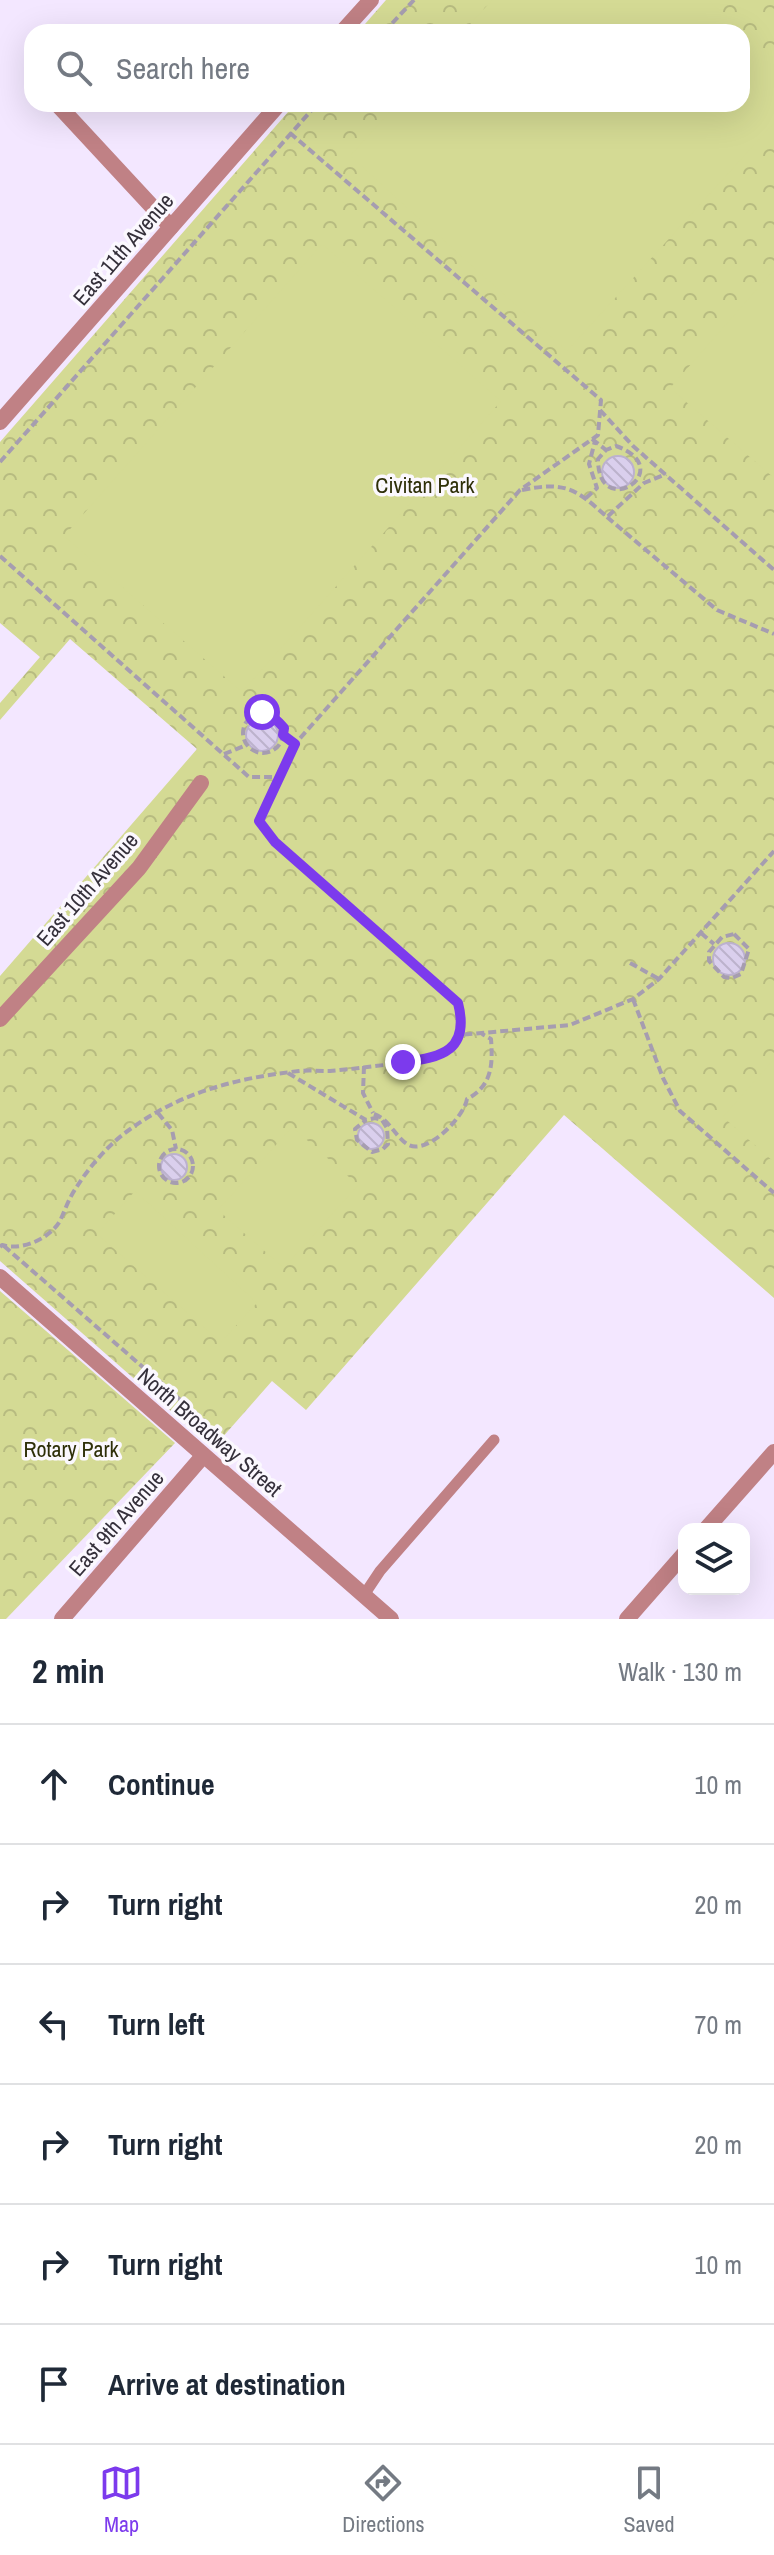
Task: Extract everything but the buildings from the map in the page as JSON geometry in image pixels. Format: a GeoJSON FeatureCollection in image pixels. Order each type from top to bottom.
{"type":"FeatureCollection","features":[{"type":"Feature","properties":{"kind":"street"},"geometry":{"type":"LineString","coordinates":[[349,24],[371,0]]}},
{"type":"Feature","properties":{"kind":"street"},"geometry":{"type":"LineString","coordinates":[[64,112],[171,227]]}},
{"type":"Feature","properties":{"kind":"street","name":"East 11th Avenue"},"geometry":{"type":"LineString","coordinates":[[0,422],[272,112]]}},
{"type":"Feature","properties":{"kind":"street","name":"East 10th Avenue"},"geometry":{"type":"LineString","coordinates":[[0,1019],[139,868],[201,783]]}},
{"type":"Feature","properties":{"kind":"street","name":"North Broadway Street"},"geometry":{"type":"LineString","coordinates":[[0,1277],[391,1619]]}},
{"type":"Feature","properties":{"kind":"street"},"geometry":{"type":"LineString","coordinates":[[711,1523],[774,1452]]}},
{"type":"Feature","properties":{"kind":"street","name":"East 9th Avenue"},"geometry":{"type":"LineString","coordinates":[[62,1619],[203,1456]]}},
{"type":"Feature","properties":{"kind":"street"},"geometry":{"type":"LineString","coordinates":[[627,1619],[678,1561]]}},
{"type":"Feature","properties":{"kind":"lane"},"geometry":{"type":"LineString","coordinates":[[364,1595],[380,1571],[494,1440]]}},
{"type":"Feature","properties":{"kind":"path"},"geometry":{"type":"LineString","coordinates":[[392,24],[414,0]]}},
{"type":"Feature","properties":{"kind":"path"},"geometry":{"type":"LineString","coordinates":[[0,462],[310,112]]}},
{"type":"Feature","properties":{"kind":"path"},"geometry":{"type":"LineString","coordinates":[[1,1246],[11,1248],[42,1239],[59,1223],[75,1189],[104,1153],[128,1130],[219,1084],[288,1073],[433,1059],[446,1054],[460,1035],[462,1016],[458,1003],[275,842],[259,821],[295,744],[520,490],[598,435],[601,400],[290,133]]}},
{"type":"Feature","properties":{"kind":"path"},"geometry":{"type":"LineString","coordinates":[[600,410],[632,448],[639,461],[640,477],[634,486],[618,490],[604,484],[598,474],[598,459],[606,450],[616,446],[632,448],[666,474],[774,570]]}},
{"type":"Feature","properties":{"kind":"path"},"geometry":{"type":"LineString","coordinates":[[593,440],[606,450]]}},
{"type":"Feature","properties":{"kind":"path"},"geometry":{"type":"LineString","coordinates":[[586,498],[597,488],[589,464],[593,440]]}},
{"type":"Feature","properties":{"kind":"path"},"geometry":{"type":"LineString","coordinates":[[607,517],[644,483],[666,474]]}},
{"type":"Feature","properties":{"kind":"path"},"geometry":{"type":"LineString","coordinates":[[520,490],[560,486],[580,493],[717,610],[774,634]]}},
{"type":"Feature","properties":{"kind":"path"},"geometry":{"type":"LineString","coordinates":[[0,556],[249,777],[280,777]]}},
{"type":"Feature","properties":{"kind":"path"},"geometry":{"type":"LineString","coordinates":[[262,712],[271,714],[279,722],[284,728],[283,735],[277,748],[269,754],[259,754],[245,746],[242,738],[248,718],[262,712]]}},
{"type":"Feature","properties":{"kind":"path"},"geometry":{"type":"LineString","coordinates":[[283,735],[295,744]]}},
{"type":"Feature","properties":{"kind":"path"},"geometry":{"type":"LineString","coordinates":[[224,754],[245,746]]}},
{"type":"Feature","properties":{"kind":"path"},"geometry":{"type":"LineString","coordinates":[[460,1035],[570,1025],[633,999],[659,979],[774,851]]}},
{"type":"Feature","properties":{"kind":"path"},"geometry":{"type":"LineString","coordinates":[[701,933],[715,945]]}},
{"type":"Feature","properties":{"kind":"path"},"geometry":{"type":"LineString","coordinates":[[734,934],[749,949],[741,974],[724,977],[715,970],[709,961],[709,952],[715,945],[722,937],[734,934]]}},
{"type":"Feature","properties":{"kind":"path"},"geometry":{"type":"LineString","coordinates":[[630,963],[659,979]]}},
{"type":"Feature","properties":{"kind":"path"},"geometry":{"type":"LineString","coordinates":[[633,999],[663,1078],[680,1111],[774,1193]]}},
{"type":"Feature","properties":{"kind":"path"},"geometry":{"type":"LineString","coordinates":[[364,1066],[363,1093],[374,1116],[382,1120],[387,1128],[388,1144],[372,1152],[363,1147],[355,1135],[355,1129],[374,1116],[386,1121],[408,1145],[416,1147],[432,1142],[448,1129],[466,1107],[467,1099],[489,1079],[491,1039],[497,1031]]}},
{"type":"Feature","properties":{"kind":"path"},"geometry":{"type":"LineString","coordinates":[[479,1033],[491,1039]]}},
{"type":"Feature","properties":{"kind":"path"},"geometry":{"type":"LineString","coordinates":[[288,1073],[366,1120]]}},
{"type":"Feature","properties":{"kind":"path"},"geometry":{"type":"LineString","coordinates":[[158,1113],[172,1130],[176,1149]]}},
{"type":"Feature","properties":{"kind":"path"},"geometry":{"type":"LineString","coordinates":[[176,1149],[192,1159],[191,1173],[179,1184],[172,1183],[159,1170],[163,1155],[168,1150],[176,1149]]}},
{"type":"Feature","properties":{"kind":"path"},"geometry":{"type":"LineString","coordinates":[[1,1246],[208,1424]]}},
{"type":"Feature","properties":{"kind":"green space","name":"Civitan Park"},"geometry":{"type":"Polygon","coordinates":[[[386,0],[774,0],[774,1298],[564,1115],[306,1410],[272,1381],[213,1448],[0,1261],[0,976],[197,749],[70,639],[0,720],[0,703],[40,657],[0,623],[0,442],[288,112],[750,112],[750,24],[365,24],[386,0]]]}},
{"type":"Feature","properties":{"kind":"green space"},"geometry":{"type":"Polygon","coordinates":[[[492,0],[708,0],[735,24],[470,24],[492,0]]]}},
{"type":"Feature","properties":{"kind":"green space"},"geometry":{"type":"Polygon","coordinates":[[[750,38],[774,59],[774,123],[567,351],[350,156],[390,112],[750,112],[750,38]]]}},
{"type":"Feature","properties":{"kind":"green space"},"geometry":{"type":"Polygon","coordinates":[[[322,244],[501,401],[242,692],[64,536],[322,244]]]}},
{"type":"Feature","properties":{"kind":"green space"},"geometry":{"type":"Polygon","coordinates":[[[774,270],[774,478],[670,388],[774,270]]]}},
{"type":"Feature","properties":{"kind":"green space"},"geometry":{"type":"Polygon","coordinates":[[[774,1059],[774,1162],[723,1117],[774,1059]]]}},
{"type":"Feature","properties":{"kind":"green space"},"geometry":{"type":"Polygon","coordinates":[[[292,1127],[358,1185],[284,1268],[218,1210],[292,1127]]]}},
{"type":"Feature","properties":{"kind":"green space"},"geometry":{"type":"Polygon","coordinates":[[[135,1191],[257,1303],[221,1342],[97,1234],[135,1191]]]}},
{"type":"Feature","properties":{"kind":"green space","name":"Rotary Park"},"geometry":{"type":"Polygon","coordinates":[[[0,1291],[175,1443],[6,1619],[0,1619],[0,1291]]]}},
{"type":"Feature","properties":{"kind":"route"},"geometry":{"type":"LineString","coordinates":[[262,712],[271,714],[284,728],[283,735],[295,744],[259,821],[275,842],[458,1003],[462,1016],[460,1035],[446,1054],[433,1059],[403,1062]]}}]}
